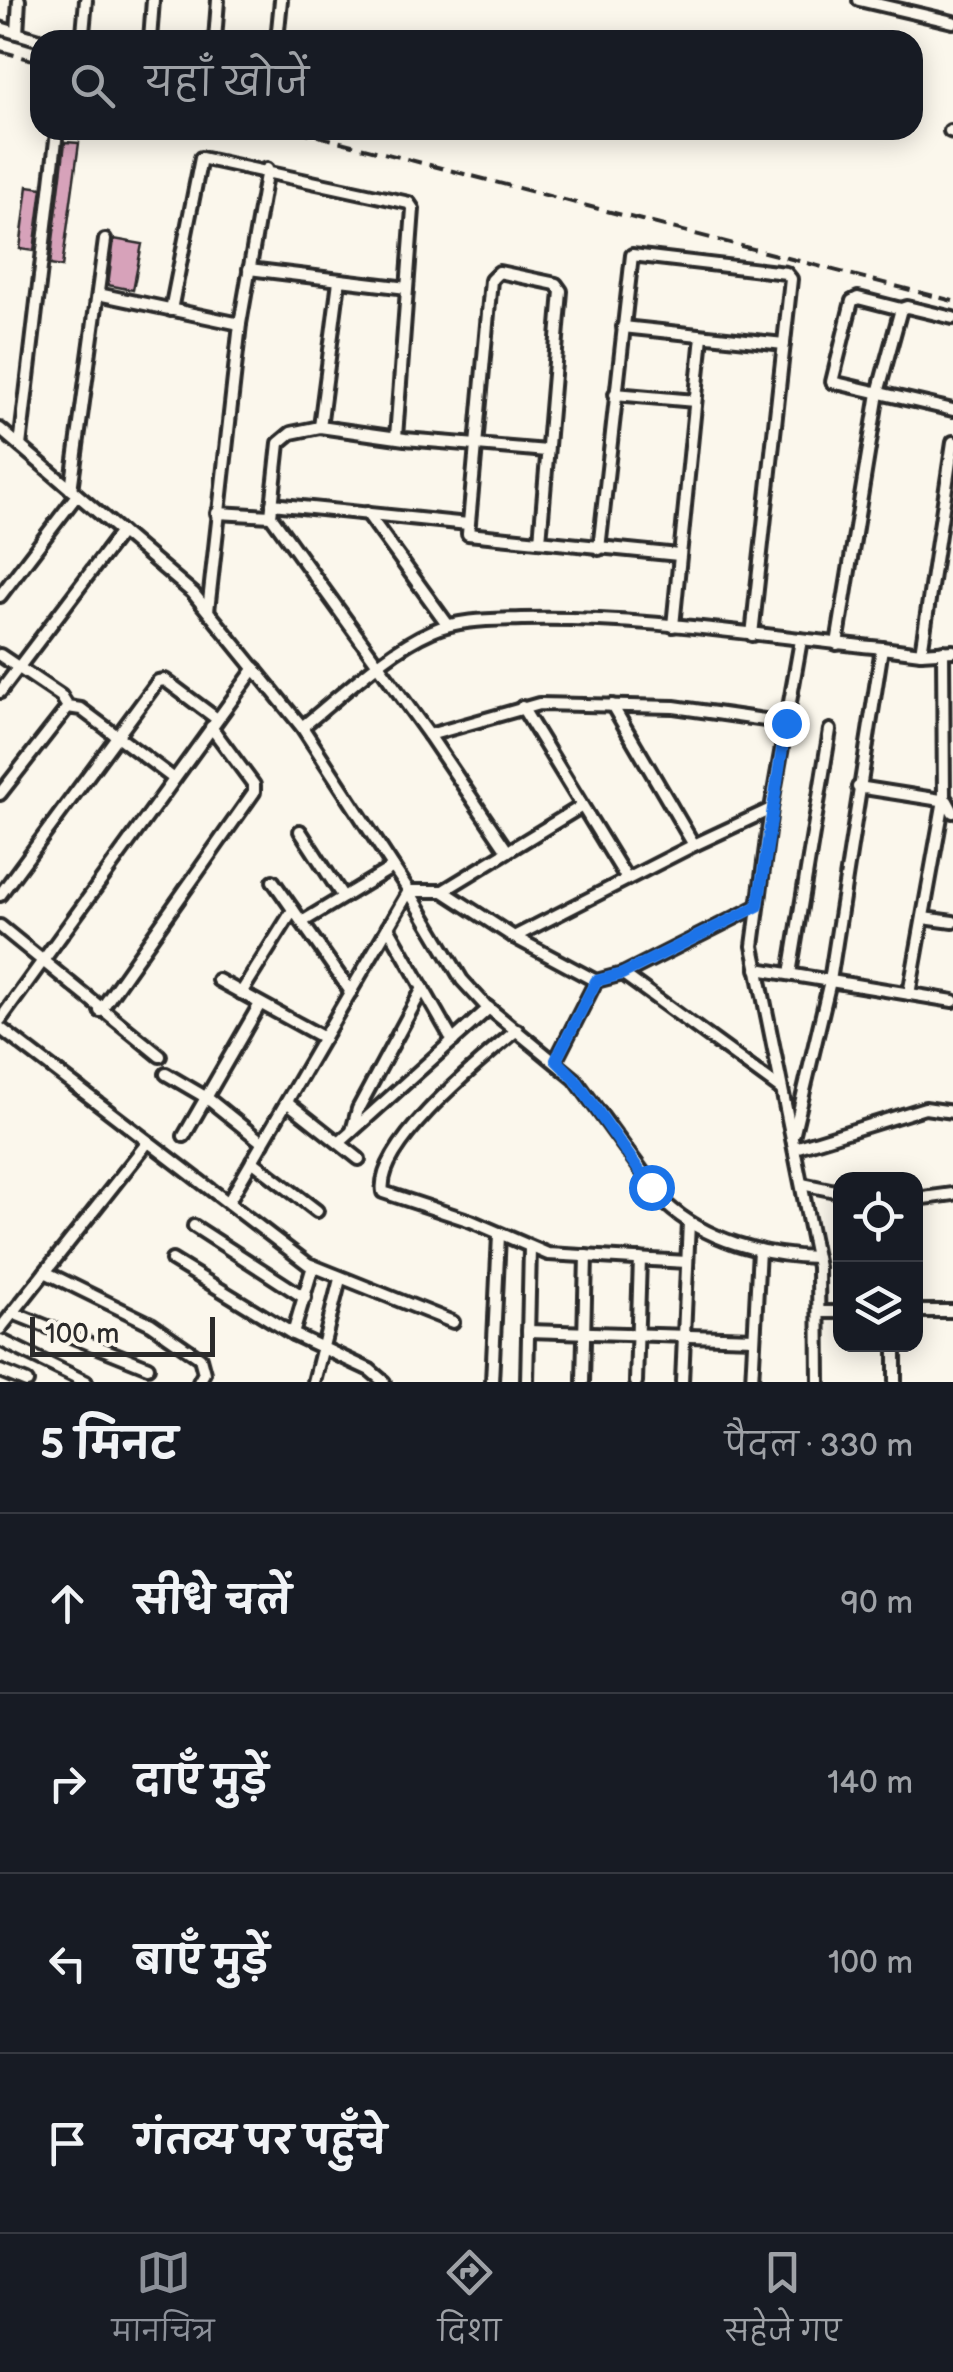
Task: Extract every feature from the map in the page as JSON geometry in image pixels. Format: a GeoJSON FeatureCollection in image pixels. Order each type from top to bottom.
{"type":"FeatureCollection","features":[{"type":"Feature","properties":{"kind":"street"},"geometry":{"type":"LineString","coordinates":[[17,33],[19,0]]}},
{"type":"Feature","properties":{"kind":"street"},"geometry":{"type":"LineString","coordinates":[[83,30],[86,0]]}},
{"type":"Feature","properties":{"kind":"street"},"geometry":{"type":"LineString","coordinates":[[151,30],[153,0]]}},
{"type":"Feature","properties":{"kind":"street"},"geometry":{"type":"LineString","coordinates":[[216,30],[218,0]]}},
{"type":"Feature","properties":{"kind":"street"},"geometry":{"type":"LineString","coordinates":[[277,30],[281,0]]}},
{"type":"Feature","properties":{"kind":"street"},"geometry":{"type":"LineString","coordinates":[[865,1],[953,22]]}},
{"type":"Feature","properties":{"kind":"street"},"geometry":{"type":"LineString","coordinates":[[0,28],[30,37]]}},
{"type":"Feature","properties":{"kind":"street"},"geometry":{"type":"LineString","coordinates":[[20,446],[56,140]]}},
{"type":"Feature","properties":{"kind":"street"},"geometry":{"type":"LineString","coordinates":[[171,310],[198,160],[204,157],[412,205],[396,438]]}},
{"type":"Feature","properties":{"kind":"street"},"geometry":{"type":"LineString","coordinates":[[208,611],[240,324],[266,170]]}},
{"type":"Feature","properties":{"kind":"street"},"geometry":{"type":"LineString","coordinates":[[0,596],[74,492],[105,240]]}},
{"type":"Feature","properties":{"kind":"street"},"geometry":{"type":"LineString","coordinates":[[599,549],[631,259],[636,253],[786,273],[791,279],[752,635]]}},
{"type":"Feature","properties":{"kind":"street"},"geometry":{"type":"LineString","coordinates":[[249,270],[407,288]]}},
{"type":"Feature","properties":{"kind":"street"},"geometry":{"type":"LineString","coordinates":[[540,541],[560,286],[499,272],[491,280],[470,536],[679,555]]}},
{"type":"Feature","properties":{"kind":"street"},"geometry":{"type":"LineString","coordinates":[[320,426],[338,281]]}},
{"type":"Feature","properties":{"kind":"street"},"geometry":{"type":"LineString","coordinates":[[98,294],[240,324]]}},
{"type":"Feature","properties":{"kind":"street"},"geometry":{"type":"LineString","coordinates":[[953,318],[858,298],[852,301],[831,378],[835,384],[953,410]]}},
{"type":"Feature","properties":{"kind":"street"},"geometry":{"type":"LineString","coordinates":[[837,644],[878,393],[901,309]]}},
{"type":"Feature","properties":{"kind":"street"},"geometry":{"type":"LineString","coordinates":[[623,328],[784,344]]}},
{"type":"Feature","properties":{"kind":"street"},"geometry":{"type":"LineString","coordinates":[[673,626],[702,336]]}},
{"type":"Feature","properties":{"kind":"street"},"geometry":{"type":"LineString","coordinates":[[615,394],[695,401]]}},
{"type":"Feature","properties":{"kind":"street"},"geometry":{"type":"LineString","coordinates":[[506,850],[272,510],[279,443],[292,433],[320,426],[396,438],[547,451]]}},
{"type":"Feature","properties":{"kind":"street"},"geometry":{"type":"LineString","coordinates":[[0,429],[174,576],[208,611],[302,727],[462,980],[575,1079],[666,1204],[689,1222],[758,1250],[816,1257]]}},
{"type":"Feature","properties":{"kind":"street"},"geometry":{"type":"LineString","coordinates":[[921,653],[952,449]]}},
{"type":"Feature","properties":{"kind":"street"},"geometry":{"type":"LineString","coordinates":[[217,514],[272,510],[367,513],[468,524]]}},
{"type":"Feature","properties":{"kind":"street"},"geometry":{"type":"LineString","coordinates":[[367,513],[448,625]]}},
{"type":"Feature","properties":{"kind":"street"},"geometry":{"type":"LineString","coordinates":[[0,692],[122,532]]}},
{"type":"Feature","properties":{"kind":"street"},"geometry":{"type":"LineString","coordinates":[[302,727],[379,665],[428,632],[448,625],[592,618],[921,653],[948,651],[944,800],[909,994]]}},
{"type":"Feature","properties":{"kind":"street"},"geometry":{"type":"LineString","coordinates":[[801,640],[753,946],[816,1257],[819,1382]]}},
{"type":"Feature","properties":{"kind":"street"},"geometry":{"type":"LineString","coordinates":[[794,1144],[830,981],[882,648]]}},
{"type":"Feature","properties":{"kind":"street"},"geometry":{"type":"LineString","coordinates":[[0,656],[18,669]]}},
{"type":"Feature","properties":{"kind":"street"},"geometry":{"type":"LineString","coordinates":[[18,669],[21,666],[68,706],[80,709],[173,778]]}},
{"type":"Feature","properties":{"kind":"street"},"geometry":{"type":"LineString","coordinates":[[0,1020],[255,668]]}},
{"type":"Feature","properties":{"kind":"street"},"geometry":{"type":"LineString","coordinates":[[0,894],[116,734],[162,678],[214,723],[254,785],[254,792],[100,1011]]}},
{"type":"Feature","properties":{"kind":"street"},"geometry":{"type":"LineString","coordinates":[[429,735],[522,707],[576,703],[674,707],[786,723]]}},
{"type":"Feature","properties":{"kind":"street"},"geometry":{"type":"LineString","coordinates":[[612,705],[694,845]]}},
{"type":"Feature","properties":{"kind":"street"},"geometry":{"type":"LineString","coordinates":[[0,794],[68,706]]}},
{"type":"Feature","properties":{"kind":"street"},"geometry":{"type":"LineString","coordinates":[[522,707],[627,879]]}},
{"type":"Feature","properties":{"kind":"street"},"geometry":{"type":"LineString","coordinates":[[790,974],[830,730]]}},
{"type":"Feature","properties":{"kind":"street"},"geometry":{"type":"LineString","coordinates":[[858,787],[944,800],[953,812]]}},
{"type":"Feature","properties":{"kind":"street"},"geometry":{"type":"LineString","coordinates":[[409,891],[442,890],[582,806]]}},
{"type":"Feature","properties":{"kind":"street"},"geometry":{"type":"LineString","coordinates":[[514,937],[694,845],[772,810]]}},
{"type":"Feature","properties":{"kind":"street"},"geometry":{"type":"LineString","coordinates":[[300,830],[343,897]]}},
{"type":"Feature","properties":{"kind":"street"},"geometry":{"type":"LineString","coordinates":[[302,922],[393,866]]}},
{"type":"Feature","properties":{"kind":"street"},"geometry":{"type":"LineString","coordinates":[[272,881],[351,992]]}},
{"type":"Feature","properties":{"kind":"street"},"geometry":{"type":"LineString","coordinates":[[442,890],[514,937],[596,981],[622,974],[758,906]]}},
{"type":"Feature","properties":{"kind":"street"},"geometry":{"type":"LineString","coordinates":[[229,1201],[409,891]]}},
{"type":"Feature","properties":{"kind":"street"},"geometry":{"type":"LineString","coordinates":[[241,994],[293,910]]}},
{"type":"Feature","properties":{"kind":"street"},"geometry":{"type":"LineString","coordinates":[[923,918],[953,922]]}},
{"type":"Feature","properties":{"kind":"street"},"geometry":{"type":"LineString","coordinates":[[0,926],[160,1056]]}},
{"type":"Feature","properties":{"kind":"street"},"geometry":{"type":"LineString","coordinates":[[388,927],[453,1040]]}},
{"type":"Feature","properties":{"kind":"street"},"geometry":{"type":"LineString","coordinates":[[758,968],[953,1001]]}},
{"type":"Feature","properties":{"kind":"street"},"geometry":{"type":"LineString","coordinates":[[622,974],[782,1090]]}},
{"type":"Feature","properties":{"kind":"street"},"geometry":{"type":"LineString","coordinates":[[218,980],[324,1038]]}},
{"type":"Feature","properties":{"kind":"street"},"geometry":{"type":"LineString","coordinates":[[556,1060],[596,981]]}},
{"type":"Feature","properties":{"kind":"street"},"geometry":{"type":"LineString","coordinates":[[351,1132],[358,1108],[423,988]]}},
{"type":"Feature","properties":{"kind":"street"},"geometry":{"type":"LineString","coordinates":[[184,1136],[260,1004]]}},
{"type":"Feature","properties":{"kind":"street"},"geometry":{"type":"LineString","coordinates":[[339,1143],[490,1008]]}},
{"type":"Feature","properties":{"kind":"street"},"geometry":{"type":"LineString","coordinates":[[0,1028],[313,1266],[454,1322]]}},
{"type":"Feature","properties":{"kind":"street"},"geometry":{"type":"LineString","coordinates":[[517,1030],[432,1104],[389,1164],[381,1187],[387,1194],[472,1221],[530,1248],[560,1256],[687,1262]]}},
{"type":"Feature","properties":{"kind":"street"},"geometry":{"type":"LineString","coordinates":[[166,1074],[206,1098],[263,1142]]}},
{"type":"Feature","properties":{"kind":"street"},"geometry":{"type":"LineString","coordinates":[[287,1102],[359,1158]]}},
{"type":"Feature","properties":{"kind":"street"},"geometry":{"type":"LineString","coordinates":[[794,1144],[925,1108],[953,1112]]}},
{"type":"Feature","properties":{"kind":"street"},"geometry":{"type":"LineString","coordinates":[[0,1329],[148,1142]]}},
{"type":"Feature","properties":{"kind":"street"},"geometry":{"type":"LineString","coordinates":[[252,1161],[316,1211]]}},
{"type":"Feature","properties":{"kind":"street"},"geometry":{"type":"LineString","coordinates":[[802,1184],[833,1191]]}},
{"type":"Feature","properties":{"kind":"street"},"geometry":{"type":"LineString","coordinates":[[923,1198],[953,1194]]}},
{"type":"Feature","properties":{"kind":"street"},"geometry":{"type":"LineString","coordinates":[[682,1382],[689,1222]]}},
{"type":"Feature","properties":{"kind":"street"},"geometry":{"type":"LineString","coordinates":[[194,1226],[305,1298]]}},
{"type":"Feature","properties":{"kind":"street"},"geometry":{"type":"LineString","coordinates":[[492,1382],[499,1234]]}},
{"type":"Feature","properties":{"kind":"street"},"geometry":{"type":"LineString","coordinates":[[527,1382],[530,1248]]}},
{"type":"Feature","properties":{"kind":"street"},"geometry":{"type":"LineString","coordinates":[[752,1382],[758,1250]]}},
{"type":"Feature","properties":{"kind":"street"},"geometry":{"type":"LineString","coordinates":[[583,1382],[586,1256]]}},
{"type":"Feature","properties":{"kind":"street"},"geometry":{"type":"LineString","coordinates":[[636,1382],[640,1259]]}},
{"type":"Feature","properties":{"kind":"street"},"geometry":{"type":"LineString","coordinates":[[172,1260],[293,1334],[370,1370],[384,1382]]}},
{"type":"Feature","properties":{"kind":"street"},"geometry":{"type":"LineString","coordinates":[[293,1334],[313,1266]]}},
{"type":"Feature","properties":{"kind":"street"},"geometry":{"type":"LineString","coordinates":[[44,1272],[151,1324],[200,1358],[204,1373],[198,1382]]}},
{"type":"Feature","properties":{"kind":"street"},"geometry":{"type":"LineString","coordinates":[[314,1382],[340,1279]]}},
{"type":"Feature","properties":{"kind":"street"},"geometry":{"type":"LineString","coordinates":[[923,1312],[953,1311]]}},
{"type":"Feature","properties":{"kind":"street"},"geometry":{"type":"LineString","coordinates":[[820,1312],[833,1312]]}},
{"type":"Feature","properties":{"kind":"street"},"geometry":{"type":"LineString","coordinates":[[12,1313],[148,1367]]}},
{"type":"Feature","properties":{"kind":"street"},"geometry":{"type":"LineString","coordinates":[[528,1332],[754,1338]]}},
{"type":"Feature","properties":{"kind":"street"},"geometry":{"type":"LineString","coordinates":[[0,1340],[86,1382]]}},
{"type":"Feature","properties":{"kind":"street"},"geometry":{"type":"LineString","coordinates":[[895,1382],[896,1352]]}},
{"type":"Feature","properties":{"kind":"street"},"geometry":{"type":"LineString","coordinates":[[0,1371],[27,1382]]}},
{"type":"Feature","properties":{"kind":"building"},"geometry":{"type":"Polygon","coordinates":[[[65,142],[79,143],[62,267],[50,265],[65,142]]]}},
{"type":"Feature","properties":{"kind":"building"},"geometry":{"type":"Polygon","coordinates":[[[28,186],[42,188],[34,251],[20,249],[28,186]]]}},
{"type":"Feature","properties":{"kind":"building"},"geometry":{"type":"Polygon","coordinates":[[[114,239],[142,244],[133,290],[108,285],[114,239]]]}},
{"type":"Feature","properties":{"kind":"railway"},"geometry":{"type":"LineString","coordinates":[[0,51],[30,59]]}},
{"type":"Feature","properties":{"kind":"railway"},"geometry":{"type":"LineString","coordinates":[[333,140],[953,301]]}},
{"type":"Feature","properties":{"kind":"route"},"geometry":{"type":"LineString","coordinates":[[651,1187],[575,1079],[556,1060],[596,981],[622,974],[758,906],[786,723]]}}]}
